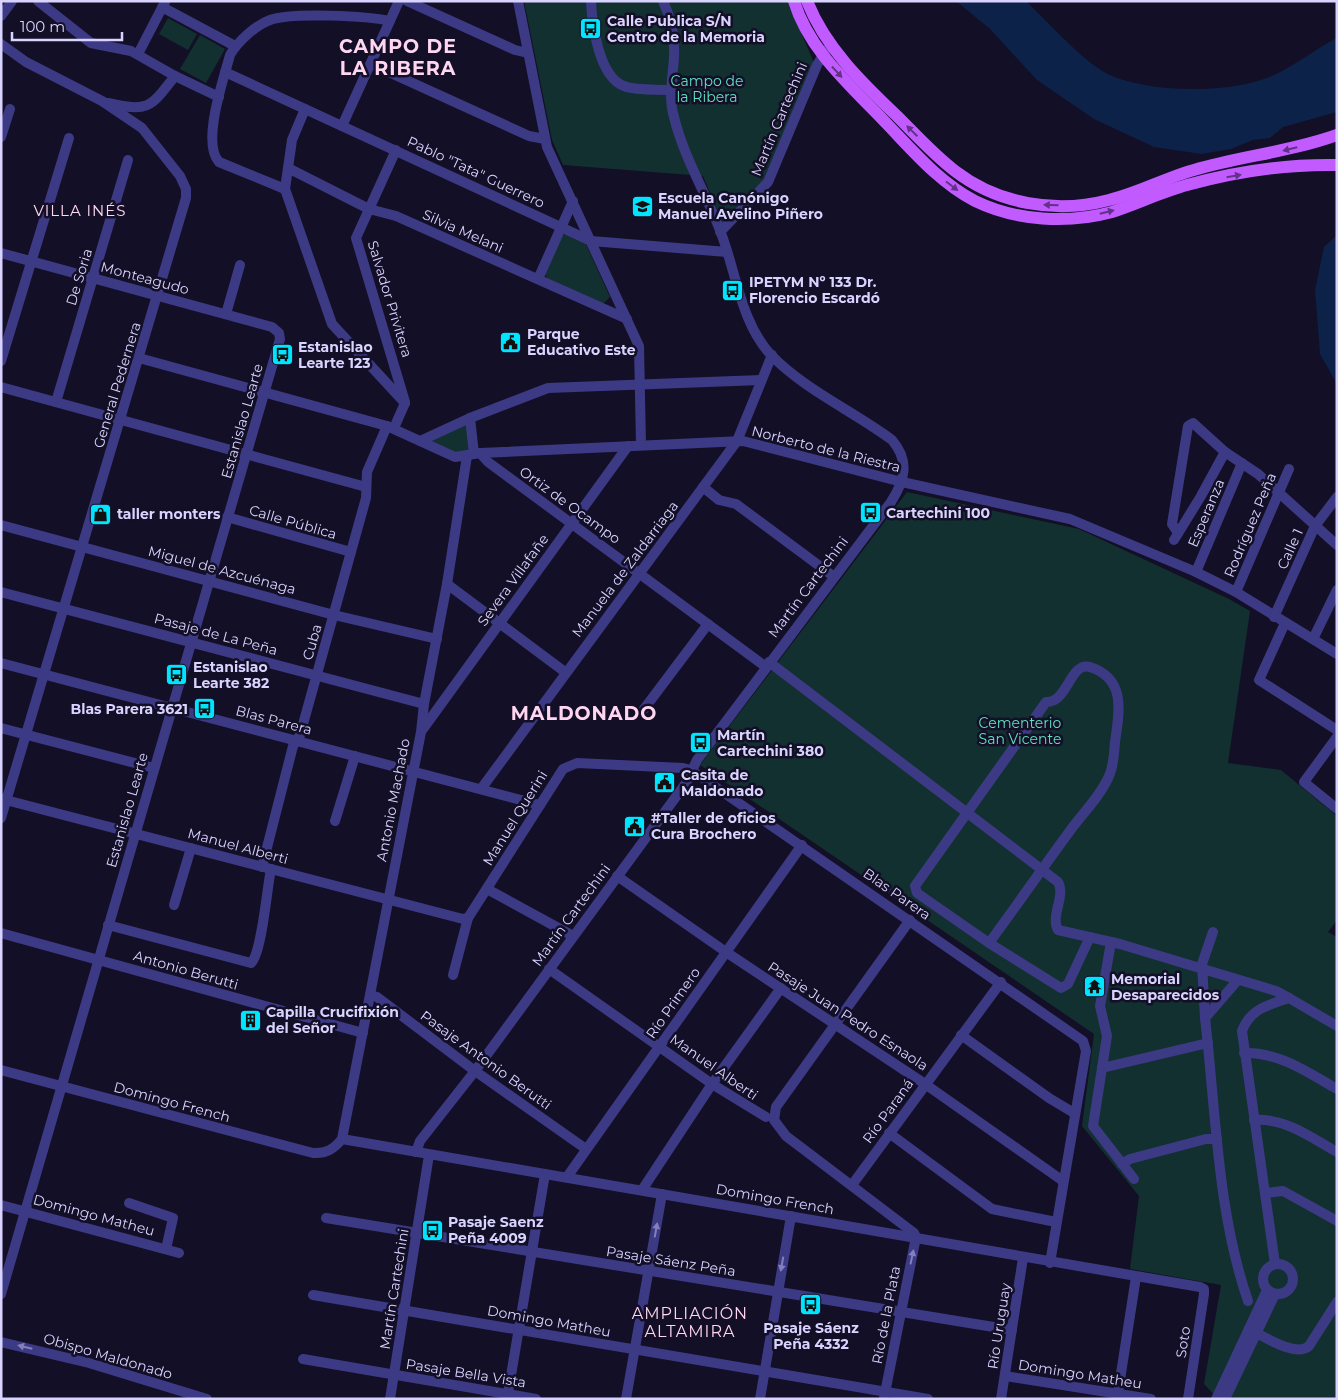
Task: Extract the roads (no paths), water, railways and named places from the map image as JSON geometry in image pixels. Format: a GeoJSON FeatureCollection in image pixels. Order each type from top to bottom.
{"type":"FeatureCollection","features":[{"type":"Feature","properties":{"kind":"main road"},"geometry":{"type":"LineString","coordinates":[[794,1],[804,28],[954,170],[988,191],[1024,202],[1059,206],[1093,204],[1124,196],[1194,170],[1284,151],[1337,134]]}},
{"type":"Feature","properties":{"kind":"main road"},"geometry":{"type":"LineString","coordinates":[[807,1],[826,49],[883,120],[941,177],[974,200],[1007,213],[1038,218],[1095,215],[1200,182],[1272,169],[1337,165]]}},
{"type":"Feature","properties":{"kind":"street"},"geometry":{"type":"LineString","coordinates":[[1,16],[12,1]]}},
{"type":"Feature","properties":{"kind":"street"},"geometry":{"type":"LineString","coordinates":[[38,1],[91,43],[138,54],[175,76],[219,97]]}},
{"type":"Feature","properties":{"kind":"street"},"geometry":{"type":"LineString","coordinates":[[342,126],[399,1]]}},
{"type":"Feature","properties":{"kind":"street"},"geometry":{"type":"LineString","coordinates":[[407,1],[515,50],[528,53]]}},
{"type":"Feature","properties":{"kind":"street"},"geometry":{"type":"LineString","coordinates":[[518,1],[545,139],[639,346],[642,445]]}},
{"type":"Feature","properties":{"kind":"street"},"geometry":{"type":"LineString","coordinates":[[591,1],[599,47],[607,72],[615,81],[626,87],[671,90]]}},
{"type":"Feature","properties":{"kind":"street"},"geometry":{"type":"LineString","coordinates":[[663,1],[670,21],[674,45],[671,90],[673,116],[687,158],[720,232]]}},
{"type":"Feature","properties":{"kind":"street"},"geometry":{"type":"LineString","coordinates":[[138,54],[164,4],[235,46]]}},
{"type":"Feature","properties":{"kind":"street"},"geometry":{"type":"LineString","coordinates":[[285,190],[219,162],[215,158],[213,123],[225,72],[235,46],[264,23],[274,19],[318,16],[374,18],[390,21]]}},
{"type":"Feature","properties":{"kind":"street","name":"General Pedernera"},"geometry":{"type":"LineString","coordinates":[[1,44],[26,62],[102,101],[142,128],[184,182],[186,203],[26,735],[4,799],[1,818]]}},
{"type":"Feature","properties":{"kind":"street","name":"Martín Cartechini"},"geometry":{"type":"LineString","coordinates":[[416,1152],[420,1141],[475,1071],[686,783],[692,770],[767,665],[891,502],[902,482],[904,460],[892,440],[788,369],[772,355],[752,326],[720,232],[768,182],[826,49]]}},
{"type":"Feature","properties":{"kind":"street"},"geometry":{"type":"LineString","coordinates":[[371,64],[529,136],[545,139]]}},
{"type":"Feature","properties":{"kind":"street","name":"Pablo \"Tata\" Guerrero"},"geometry":{"type":"LineString","coordinates":[[225,72],[591,241],[727,252]]}},
{"type":"Feature","properties":{"kind":"street"},"geometry":{"type":"LineString","coordinates":[[102,101],[133,108],[149,106],[175,76]]}},
{"type":"Feature","properties":{"kind":"street"},"geometry":{"type":"LineString","coordinates":[[1,137],[10,109]]}},
{"type":"Feature","properties":{"kind":"street"},"geometry":{"type":"LineString","coordinates":[[305,109],[294,133],[285,190],[332,324],[406,403]]}},
{"type":"Feature","properties":{"kind":"street"},"geometry":{"type":"LineString","coordinates":[[1,361],[69,138]]}},
{"type":"Feature","properties":{"kind":"street","name":"Salvador Privitera"},"geometry":{"type":"LineString","coordinates":[[396,150],[356,238],[406,403]]}},
{"type":"Feature","properties":{"kind":"street","name":"De Soria"},"geometry":{"type":"LineString","coordinates":[[56,402],[128,160]]}},
{"type":"Feature","properties":{"kind":"street","name":"Silvia Melani"},"geometry":{"type":"LineString","coordinates":[[288,168],[369,209],[396,216],[627,319]]}},
{"type":"Feature","properties":{"kind":"street"},"geometry":{"type":"LineString","coordinates":[[538,279],[573,201]]}},
{"type":"Feature","properties":{"kind":"street","name":"Monteagudo"},"geometry":{"type":"LineString","coordinates":[[1,252],[272,327],[279,333]]}},
{"type":"Feature","properties":{"kind":"street"},"geometry":{"type":"LineString","coordinates":[[226,314],[240,266]]}},
{"type":"Feature","properties":{"kind":"street","name":"Estanislao Learte"},"geometry":{"type":"LineString","coordinates":[[1,1294],[280,339],[279,333]]}},
{"type":"Feature","properties":{"kind":"street","name":"Manuela de Zaldarriaga"},"geometry":{"type":"LineString","coordinates":[[481,789],[565,672],[737,441],[772,355]]}},
{"type":"Feature","properties":{"kind":"street","name":"Norberto de la Riestra"},"geometry":{"type":"LineString","coordinates":[[139,358],[390,427],[455,457],[473,454],[737,441],[902,482],[1070,519],[1196,572],[1236,592],[1285,624],[1337,654]]}},
{"type":"Feature","properties":{"kind":"street"},"geometry":{"type":"LineString","coordinates":[[420,441],[470,418],[548,388],[761,380]]}},
{"type":"Feature","properties":{"kind":"street"},"geometry":{"type":"LineString","coordinates":[[1,387],[366,487]]}},
{"type":"Feature","properties":{"kind":"street","name":"Cuba"},"geometry":{"type":"LineString","coordinates":[[108,925],[251,963],[257,956],[260,943],[266,868],[293,746],[298,740],[366,498],[367,472],[390,427],[406,403]]}},
{"type":"Feature","properties":{"kind":"street","name":"Antonio Machado"},"geometry":{"type":"LineString","coordinates":[[338,1143],[363,1033],[387,898],[421,732],[424,704],[473,454],[470,418]]}},
{"type":"Feature","properties":{"kind":"street"},"geometry":{"type":"LineString","coordinates":[[1225,452],[1176,536],[1172,524],[1190,423],[1196,424],[1225,452],[1258,474],[1337,545]]}},
{"type":"Feature","properties":{"kind":"street","name":"Severa Villafañe"},"geometry":{"type":"LineString","coordinates":[[421,732],[434,710],[628,446]]}},
{"type":"Feature","properties":{"kind":"street","name":"Ortiz de Ocampo"},"geometry":{"type":"LineString","coordinates":[[473,454],[488,462],[708,624],[767,665],[1042,869],[1060,885],[1056,928],[1062,932],[1090,938]]}},
{"type":"Feature","properties":{"kind":"street","name":"Esperanza"},"geometry":{"type":"LineString","coordinates":[[1196,572],[1242,463]]}},
{"type":"Feature","properties":{"kind":"street","name":"Rodríguez Peña"},"geometry":{"type":"LineString","coordinates":[[1236,592],[1289,469]]}},
{"type":"Feature","properties":{"kind":"street"},"geometry":{"type":"LineString","coordinates":[[703,487],[719,500],[736,504],[833,576]]}},
{"type":"Feature","properties":{"kind":"street","name":"Calle 1"},"geometry":{"type":"LineString","coordinates":[[1274,617],[1315,526],[1337,497]]}},
{"type":"Feature","properties":{"kind":"street","name":"Calle Pública"},"geometry":{"type":"LineString","coordinates":[[228,517],[351,552]]}},
{"type":"Feature","properties":{"kind":"street","name":"Miguel de Azcuénaga"},"geometry":{"type":"LineString","coordinates":[[1,525],[334,615],[437,639]]}},
{"type":"Feature","properties":{"kind":"street"},"geometry":{"type":"LineString","coordinates":[[447,584],[565,672]]}},
{"type":"Feature","properties":{"kind":"street"},"geometry":{"type":"LineString","coordinates":[[1313,639],[1337,590]]}},
{"type":"Feature","properties":{"kind":"street","name":"Pasaje de La Peña"},"geometry":{"type":"LineString","coordinates":[[1,592],[64,607],[424,704]]}},
{"type":"Feature","properties":{"kind":"street"},"geometry":{"type":"LineString","coordinates":[[640,713],[708,624]]}},
{"type":"Feature","properties":{"kind":"street"},"geometry":{"type":"LineString","coordinates":[[1285,624],[1260,680],[1337,730]]}},
{"type":"Feature","properties":{"kind":"street","name":"Blas Parera"},"geometry":{"type":"LineString","coordinates":[[1,663],[540,804]]}},
{"type":"Feature","properties":{"kind":"street"},"geometry":{"type":"LineString","coordinates":[[989,943],[1110,775],[1119,703],[1116,690],[1107,678],[1090,667],[1080,668],[1059,698],[1046,702],[965,813],[915,886],[917,893],[989,943],[1061,988],[1068,984],[1090,938],[1111,942],[1237,981],[1276,991],[1337,1026]]}},
{"type":"Feature","properties":{"kind":"street"},"geometry":{"type":"LineString","coordinates":[[1,728],[154,768]]}},
{"type":"Feature","properties":{"kind":"street"},"geometry":{"type":"LineString","coordinates":[[1337,737],[1304,782],[1337,809]]}},
{"type":"Feature","properties":{"kind":"street"},"geometry":{"type":"LineString","coordinates":[[335,821],[355,756]]}},
{"type":"Feature","properties":{"kind":"street","name":"Manuel Querini"},"geometry":{"type":"LineString","coordinates":[[453,975],[468,918],[559,774],[569,764],[684,768],[692,770]]}},
{"type":"Feature","properties":{"kind":"street","name":"Blas Parera"},"geometry":{"type":"LineString","coordinates":[[692,770],[1080,1037],[1086,1051],[1080,1090],[1074,1113]]}},
{"type":"Feature","properties":{"kind":"street","name":"Manuel Alberti"},"geometry":{"type":"LineString","coordinates":[[4,799],[463,919],[468,918]]}},
{"type":"Feature","properties":{"kind":"street","name":"Río Primero"},"geometry":{"type":"LineString","coordinates":[[567,1177],[802,845]]}},
{"type":"Feature","properties":{"kind":"street"},"geometry":{"type":"LineString","coordinates":[[174,905],[191,848]]}},
{"type":"Feature","properties":{"kind":"street","name":"Pasaje Juan Pedro Esnaola"},"geometry":{"type":"LineString","coordinates":[[617,876],[726,952],[925,1084],[1063,1181]]}},
{"type":"Feature","properties":{"kind":"street"},"geometry":{"type":"LineString","coordinates":[[487,889],[573,936]]}},
{"type":"Feature","properties":{"kind":"street"},"geometry":{"type":"LineString","coordinates":[[770,1119],[776,1107],[910,920]]}},
{"type":"Feature","properties":{"kind":"street"},"geometry":{"type":"LineString","coordinates":[[1213,932],[1203,959],[1205,1018],[1218,1139],[1235,1260],[1248,1301]]}},
{"type":"Feature","properties":{"kind":"street","name":"Antonio Berutti"},"geometry":{"type":"LineString","coordinates":[[1,933],[363,1033]]}},
{"type":"Feature","properties":{"kind":"street"},"geometry":{"type":"LineString","coordinates":[[1111,942],[1100,1006],[1107,1032],[1093,1126],[1134,1178]]}},
{"type":"Feature","properties":{"kind":"street","name":"Manuel Alberti"},"geometry":{"type":"LineString","coordinates":[[549,969],[712,1084],[770,1119],[786,1136],[914,1233],[916,1237]]}},
{"type":"Feature","properties":{"kind":"street"},"geometry":{"type":"LineString","coordinates":[[1205,1018],[1237,981]]}},
{"type":"Feature","properties":{"kind":"street","name":"Río Paraná"},"geometry":{"type":"LineString","coordinates":[[852,1186],[1001,982]]}},
{"type":"Feature","properties":{"kind":"street"},"geometry":{"type":"LineString","coordinates":[[642,1190],[712,1084],[780,988]]}},
{"type":"Feature","properties":{"kind":"street","name":"Pasaje Antonio Berutti"},"geometry":{"type":"LineString","coordinates":[[370,995],[377,997],[475,1071],[586,1150]]}},
{"type":"Feature","properties":{"kind":"street"},"geometry":{"type":"LineString","coordinates":[[1275,1264],[1242,1031],[1253,1012],[1288,998]]}},
{"type":"Feature","properties":{"kind":"street"},"geometry":{"type":"LineString","coordinates":[[961,1035],[1049,1098],[1074,1113],[1050,1263]]}},
{"type":"Feature","properties":{"kind":"street"},"geometry":{"type":"LineString","coordinates":[[1102,1068],[1208,1043]]}},
{"type":"Feature","properties":{"kind":"street"},"geometry":{"type":"LineString","coordinates":[[1244,1054],[1260,1053],[1276,1057],[1337,1089]]}},
{"type":"Feature","properties":{"kind":"street","name":"Domingo French"},"geometry":{"type":"LineString","coordinates":[[1,1070],[313,1153],[325,1153],[338,1143],[416,1152],[916,1237],[1050,1263],[1204,1289]]}},
{"type":"Feature","properties":{"kind":"street"},"geometry":{"type":"LineString","coordinates":[[1254,1120],[1270,1120],[1288,1125],[1337,1152]]}},
{"type":"Feature","properties":{"kind":"street"},"geometry":{"type":"LineString","coordinates":[[889,1133],[992,1209],[1056,1222]]}},
{"type":"Feature","properties":{"kind":"street"},"geometry":{"type":"LineString","coordinates":[[1122,1164],[1130,1159],[1196,1142],[1218,1139]]}},
{"type":"Feature","properties":{"kind":"street","name":"Martín Cartechini"},"geometry":{"type":"LineString","coordinates":[[390,1399],[429,1155]]}},
{"type":"Feature","properties":{"kind":"street"},"geometry":{"type":"LineString","coordinates":[[508,1396],[545,1174]]}},
{"type":"Feature","properties":{"kind":"street"},"geometry":{"type":"LineString","coordinates":[[1265,1193],[1275,1190],[1287,1192],[1337,1221]]}},
{"type":"Feature","properties":{"kind":"street"},"geometry":{"type":"LineString","coordinates":[[626,1399],[662,1194]]}},
{"type":"Feature","properties":{"kind":"street"},"geometry":{"type":"LineString","coordinates":[[129,1203],[173,1218],[166,1249]]}},
{"type":"Feature","properties":{"kind":"street","name":"Domingo Matheu"},"geometry":{"type":"LineString","coordinates":[[1,1205],[179,1253]]}},
{"type":"Feature","properties":{"kind":"street"},"geometry":{"type":"LineString","coordinates":[[760,1399],[791,1216]]}},
{"type":"Feature","properties":{"kind":"street","name":"Pasaje Sáenz Peña"},"geometry":{"type":"LineString","coordinates":[[326,1218],[1012,1330]]}},
{"type":"Feature","properties":{"kind":"street","name":"Río de la Plata"},"geometry":{"type":"LineString","coordinates":[[885,1395],[916,1237]]}},
{"type":"Feature","properties":{"kind":"street","name":"Río Uruguay"},"geometry":{"type":"LineString","coordinates":[[1001,1399],[1023,1258]]}},
{"type":"Feature","properties":{"kind":"street"},"geometry":{"type":"LineString","coordinates":[[1275,1264],[1286,1266],[1292,1274],[1293,1280],[1290,1289],[1280,1294],[1271,1292],[1263,1282],[1264,1272],[1275,1264]]}},
{"type":"Feature","properties":{"kind":"street"},"geometry":{"type":"LineString","coordinates":[[1117,1396],[1136,1277]]}},
{"type":"Feature","properties":{"kind":"street","name":"Soto"},"geometry":{"type":"LineString","coordinates":[[1188,1399],[1204,1289]]}},
{"type":"Feature","properties":{"kind":"street"},"geometry":{"type":"LineString","coordinates":[[1225,1399],[1271,1292]]}},
{"type":"Feature","properties":{"kind":"street","name":"Domingo Matheu"},"geometry":{"type":"LineString","coordinates":[[314,1295],[764,1372],[885,1395],[928,1399]]}},
{"type":"Feature","properties":{"kind":"street"},"geometry":{"type":"LineString","coordinates":[[1253,1331],[1292,1350],[1303,1351],[1309,1346],[1337,1302]]}},
{"type":"Feature","properties":{"kind":"street"},"geometry":{"type":"LineString","coordinates":[[1216,1399],[1253,1331]]}},
{"type":"Feature","properties":{"kind":"street","name":"Obispo Maldonado"},"geometry":{"type":"LineString","coordinates":[[1,1342],[89,1363],[207,1399]]}},
{"type":"Feature","properties":{"kind":"street","name":"Pasaje Bella Vista"},"geometry":{"type":"LineString","coordinates":[[303,1359],[508,1396],[536,1399]]}},
{"type":"Feature","properties":{"kind":"street","name":"Domingo Matheu"},"geometry":{"type":"LineString","coordinates":[[1005,1376],[1117,1396],[1151,1399]]}},
{"type":"Feature","properties":{"kind":"water"},"geometry":{"type":"Polygon","coordinates":[[[956,1],[1026,1],[1079,53],[1102,71],[1129,82],[1149,86],[1193,89],[1238,86],[1274,75],[1337,38],[1337,112],[1283,127],[1270,138],[1253,140],[1231,149],[1201,154],[1154,147],[1094,119],[1037,80],[990,29],[956,1]]]}},
{"type":"Feature","properties":{"kind":"water"},"geometry":{"type":"Polygon","coordinates":[[[1337,235],[1337,384],[1320,354],[1315,290],[1324,247],[1337,235]]]}},
{"type":"Feature","properties":{"kind":"place","name":"Calle Publica S/N Centro de la Memoria"},"geometry":{"type":"Point","coordinates":[591,29]}},
{"type":"Feature","properties":{"kind":"place","name":"Escuela Canónigo Manuel Avelino Piñero"},"geometry":{"type":"Point","coordinates":[642,206]}},
{"type":"Feature","properties":{"kind":"place","name":"IPETYM Nº 133 Dr. Florencio Escardó"},"geometry":{"type":"Point","coordinates":[733,290]}},
{"type":"Feature","properties":{"kind":"place","name":"Parque Educativo Este"},"geometry":{"type":"Point","coordinates":[511,342]}},
{"type":"Feature","properties":{"kind":"place","name":"Estanislao Learte 123"},"geometry":{"type":"Point","coordinates":[282,355]}},
{"type":"Feature","properties":{"kind":"place","name":"Cartechini 100"},"geometry":{"type":"Point","coordinates":[870,513]}},
{"type":"Feature","properties":{"kind":"place","name":"taller monters"},"geometry":{"type":"Point","coordinates":[101,514]}},
{"type":"Feature","properties":{"kind":"place","name":"Estanislao Learte 382"},"geometry":{"type":"Point","coordinates":[177,675]}},
{"type":"Feature","properties":{"kind":"place","name":"Blas Parera 3621"},"geometry":{"type":"Point","coordinates":[204,709]}},
{"type":"Feature","properties":{"kind":"place","name":"Martín Cartechini 380"},"geometry":{"type":"Point","coordinates":[701,743]}},
{"type":"Feature","properties":{"kind":"place","name":"Casita de Maldonado"},"geometry":{"type":"Point","coordinates":[665,783]}},
{"type":"Feature","properties":{"kind":"place","name":"#Taller de oficios Cura Brochero"},"geometry":{"type":"Point","coordinates":[635,826]}},
{"type":"Feature","properties":{"kind":"place","name":"Memorial Desaparecidos"},"geometry":{"type":"Point","coordinates":[1095,987]}},
{"type":"Feature","properties":{"kind":"place","name":"Capilla Crucifixión del Señor"},"geometry":{"type":"Point","coordinates":[250,1020]}},
{"type":"Feature","properties":{"kind":"place","name":"Pasaje Saenz Peña 4009"},"geometry":{"type":"Point","coordinates":[432,1230]}},
{"type":"Feature","properties":{"kind":"place","name":"Pasaje Sáenz Peña 4332"},"geometry":{"type":"Point","coordinates":[811,1305]}},
{"type":"Feature","properties":{"kind":"district","name":"CAMPO DE LA RIBERA"},"geometry":{"type":"Point","coordinates":[398,57]}},
{"type":"Feature","properties":{"kind":"district","name":"VILLA INÉS"},"geometry":{"type":"Point","coordinates":[80,210]}},
{"type":"Feature","properties":{"kind":"district","name":"MALDONADO"},"geometry":{"type":"Point","coordinates":[584,713]}},
{"type":"Feature","properties":{"kind":"district","name":"AMPLIACIÓN ALTAMIRA"},"geometry":{"type":"Point","coordinates":[690,1322]}},
{"type":"Feature","properties":{"kind":"park label","name":"Campo de la Ribera"},"geometry":{"type":"Point","coordinates":[707,89]}},
{"type":"Feature","properties":{"kind":"park label","name":"Cementerio San Vicente"},"geometry":{"type":"Point","coordinates":[1020,732]}}]}
